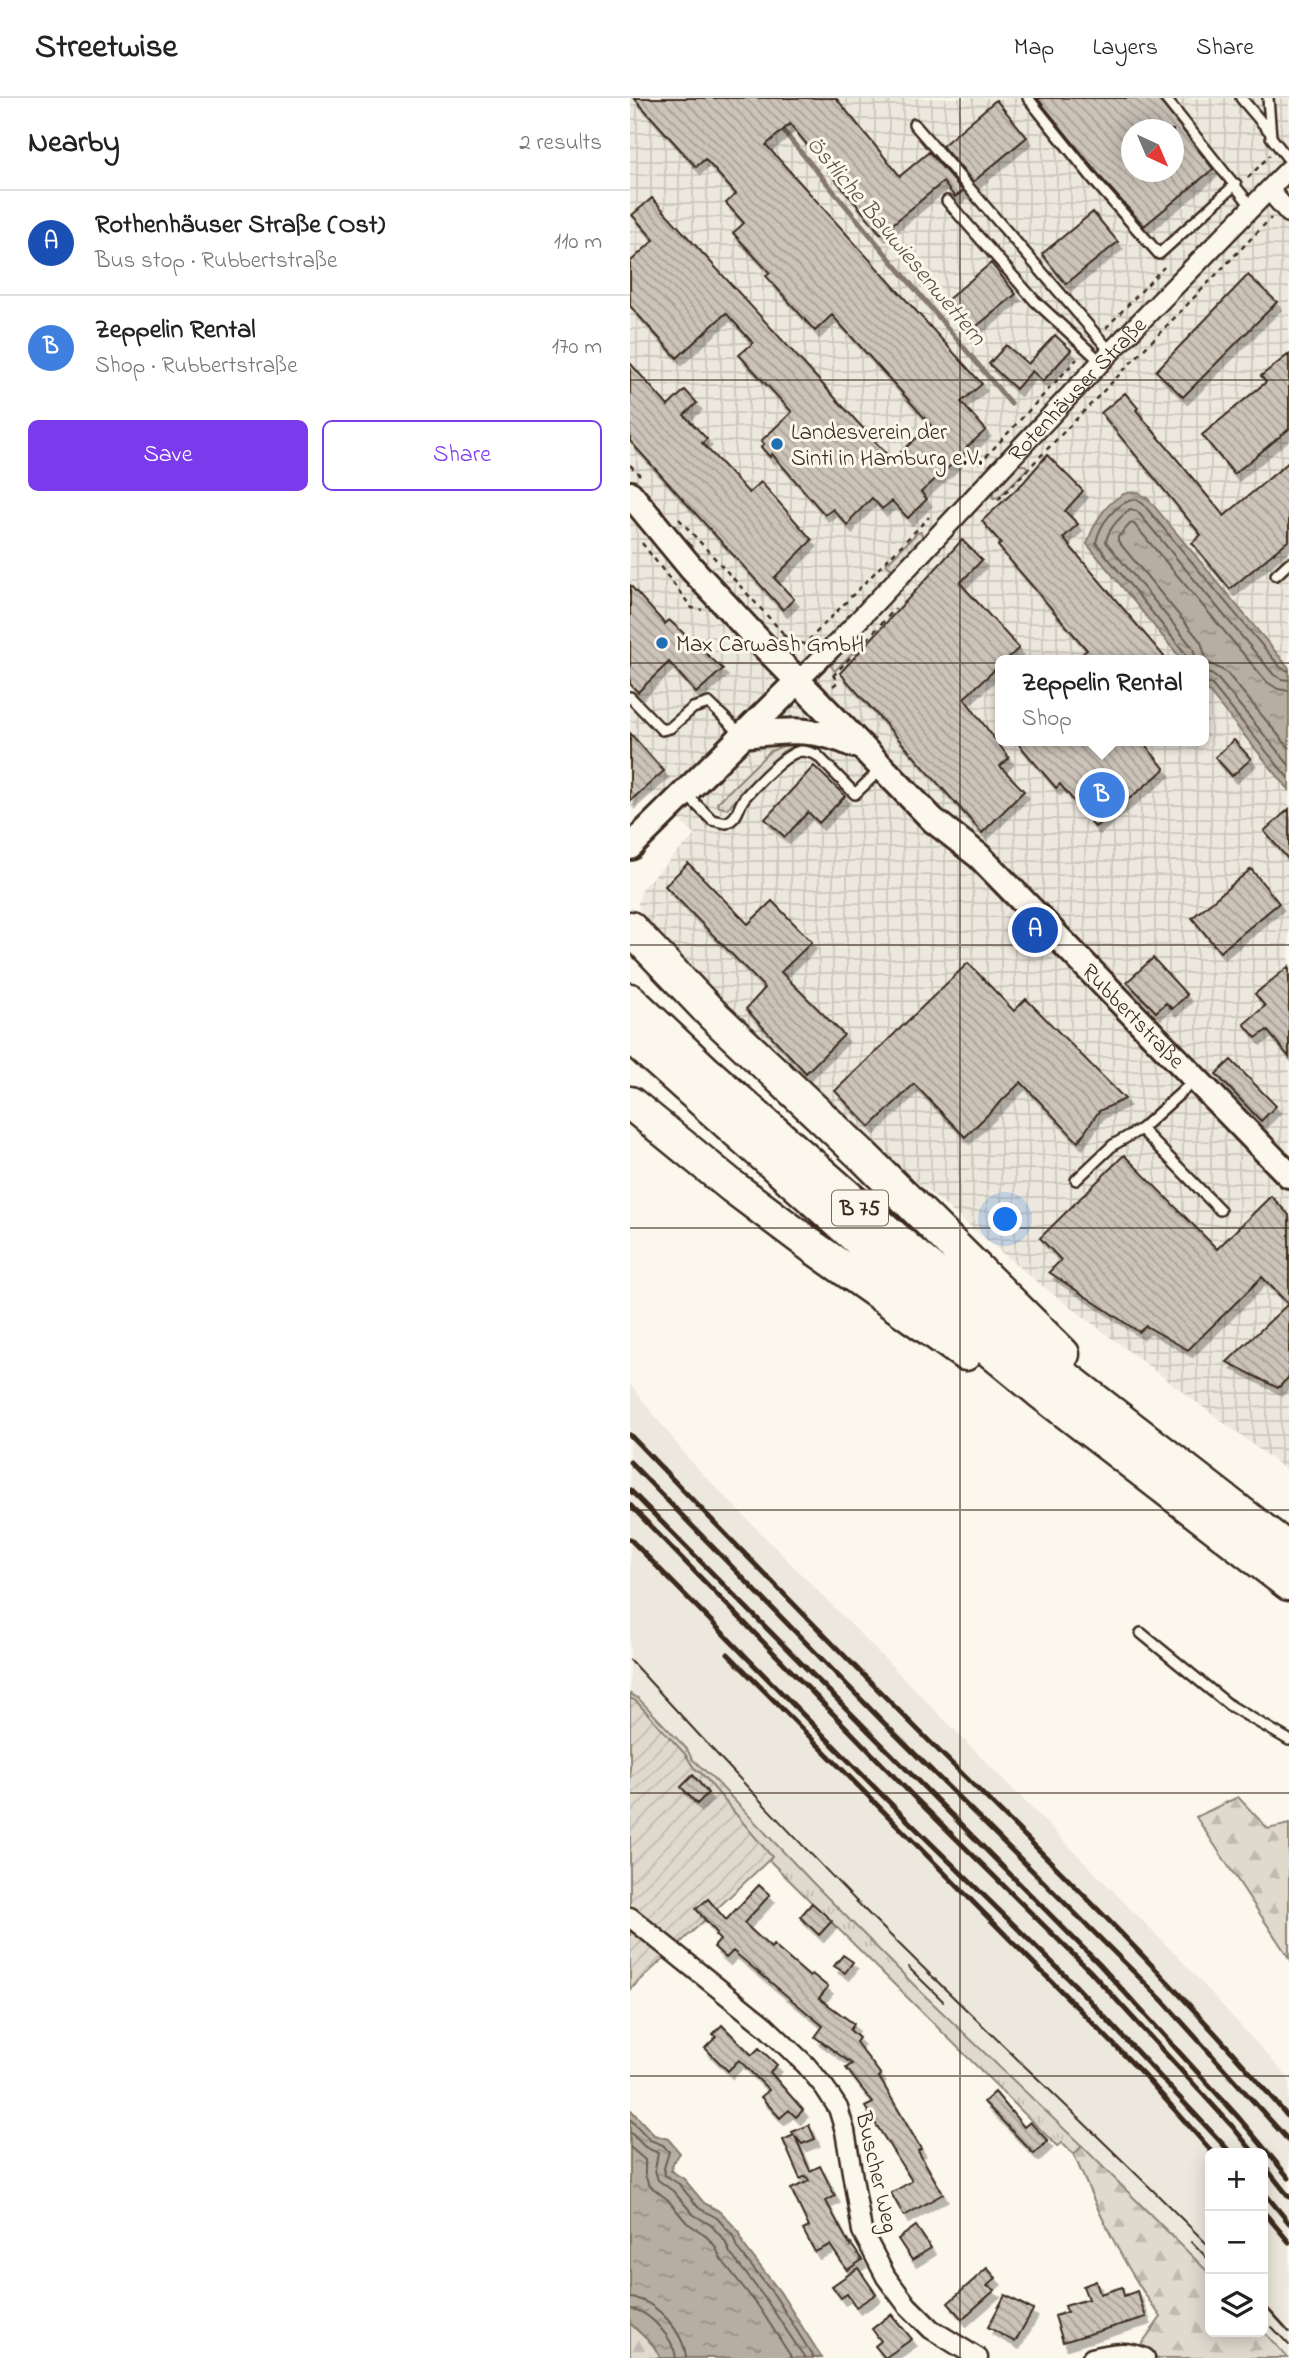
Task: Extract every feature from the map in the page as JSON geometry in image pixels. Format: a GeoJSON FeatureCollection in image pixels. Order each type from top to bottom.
{"type":"FeatureCollection","features":[{"type":"Feature","properties":{"kind":"highway","name":"B 75"},"geometry":{"type":"LineString","coordinates":[[630,928],[712,1014],[864,1157],[1044,1334],[1078,1369],[1102,1403]]}},
{"type":"Feature","properties":{"kind":"highway","name":"B 75"},"geometry":{"type":"LineString","coordinates":[[630,1000],[706,1072],[913,1254],[1020,1342],[1289,1550]]}},
{"type":"Feature","properties":{"kind":"highway","name":"B 75"},"geometry":{"type":"LineString","coordinates":[[630,1035],[899,1276],[1039,1391],[1289,1584]]}},
{"type":"Feature","properties":{"kind":"highway"},"geometry":{"type":"LineString","coordinates":[[630,1103],[733,1187],[960,1351],[1039,1391]]}},
{"type":"Feature","properties":{"kind":"street","name":"Rotenhäuser Straße"},"geometry":{"type":"LineString","coordinates":[[630,847],[840,640],[1106,357],[1289,169]]}},
{"type":"Feature","properties":{"kind":"street"},"geometry":{"type":"LineString","coordinates":[[1269,190],[1286,210]]}},
{"type":"Feature","properties":{"kind":"street","name":"Rubbertstraße"},"geometry":{"type":"LineString","coordinates":[[638,489],[692,569],[798,681],[933,820],[979,856],[1289,1175]]}},
{"type":"Feature","properties":{"kind":"street"},"geometry":{"type":"LineString","coordinates":[[742,735],[813,731],[832,734],[863,749]]}},
{"type":"Feature","properties":{"kind":"street","name":"Buscher Weg"},"geometry":{"type":"LineString","coordinates":[[630,1917],[765,2026],[806,2065],[825,2088],[842,2118],[862,2231],[886,2277],[907,2305],[931,2329],[978,2358]]}},
{"type":"Feature","properties":{"kind":"street"},"geometry":{"type":"LineString","coordinates":[[1093,2358],[1120,2352],[1145,2358]]}},
{"type":"Feature","properties":{"kind":"lane"},"geometry":{"type":"LineString","coordinates":[[1028,98],[1098,186],[1159,254],[1237,186]]}},
{"type":"Feature","properties":{"kind":"lane"},"geometry":{"type":"LineString","coordinates":[[1165,98],[1252,206]]}},
{"type":"Feature","properties":{"kind":"lane"},"geometry":{"type":"LineString","coordinates":[[1241,98],[1270,131],[1289,160]]}},
{"type":"Feature","properties":{"kind":"lane"},"geometry":{"type":"LineString","coordinates":[[1268,98],[1270,131]]}},
{"type":"Feature","properties":{"kind":"lane"},"geometry":{"type":"LineString","coordinates":[[915,124],[1098,337],[1106,357]]}},
{"type":"Feature","properties":{"kind":"lane"},"geometry":{"type":"LineString","coordinates":[[947,201],[1035,301],[1087,348],[1106,357]]}},
{"type":"Feature","properties":{"kind":"lane"},"geometry":{"type":"LineString","coordinates":[[1276,575],[1289,563]]}},
{"type":"Feature","properties":{"kind":"lane"},"geometry":{"type":"LineString","coordinates":[[630,697],[662,730],[670,728],[693,708],[709,703],[742,735]]}},
{"type":"Feature","properties":{"kind":"lane"},"geometry":{"type":"LineString","coordinates":[[685,792],[712,820],[726,823],[737,816],[743,800],[787,757],[799,751],[817,755],[855,794],[882,768]]}},
{"type":"Feature","properties":{"kind":"lane"},"geometry":{"type":"LineString","coordinates":[[1076,1180],[1118,1141],[1141,1129],[1196,1079]]}},
{"type":"Feature","properties":{"kind":"lane"},"geometry":{"type":"LineString","coordinates":[[1141,1129],[1220,1210]]}},
{"type":"Feature","properties":{"kind":"lane"},"geometry":{"type":"LineString","coordinates":[[1141,1633],[1229,1704],[1289,1740]]}},
{"type":"Feature","properties":{"kind":"path"},"geometry":{"type":"LineString","coordinates":[[1237,186],[1278,147]]}},
{"type":"Feature","properties":{"kind":"path"},"geometry":{"type":"LineString","coordinates":[[995,502],[1286,210]]}},
{"type":"Feature","properties":{"kind":"path"},"geometry":{"type":"LineString","coordinates":[[1098,337],[1164,267]]}},
{"type":"Feature","properties":{"kind":"path"},"geometry":{"type":"LineString","coordinates":[[978,465],[1087,348]]}},
{"type":"Feature","properties":{"kind":"path"},"geometry":{"type":"LineString","coordinates":[[630,465],[638,489]]}},
{"type":"Feature","properties":{"kind":"path"},"geometry":{"type":"LineString","coordinates":[[672,511],[781,635],[806,644]]}},
{"type":"Feature","properties":{"kind":"path"},"geometry":{"type":"LineString","coordinates":[[806,644],[933,514]]}},
{"type":"Feature","properties":{"kind":"path"},"geometry":{"type":"LineString","coordinates":[[637,536],[692,608]]}},
{"type":"Feature","properties":{"kind":"path"},"geometry":{"type":"LineString","coordinates":[[831,689],[838,682],[833,676],[896,608]]}},
{"type":"Feature","properties":{"kind":"path"},"geometry":{"type":"LineString","coordinates":[[806,644],[809,650]]}},
{"type":"Feature","properties":{"kind":"shaded area"},"geometry":{"type":"Polygon","coordinates":[[[630,98],[1289,98],[1289,668],[1148,499],[1087,544],[1178,655],[995,655],[995,746],[1209,746],[1209,692],[1289,790],[1289,1472],[1036,1281],[864,1138],[712,997],[641,920],[638,903],[642,888],[695,835],[650,793],[630,810],[630,98]]]}},
{"type":"Feature","properties":{"kind":"shaded area"},"geometry":{"type":"Polygon","coordinates":[[[630,1384],[691,1462],[1182,1961],[1289,2079],[1289,2358],[1268,2336],[1268,2148],[1205,2148],[1205,2269],[1063,2127],[921,1992],[713,1778],[701,1769],[687,1749],[638,1698],[630,1694],[630,1384]]]}},
{"type":"Feature","properties":{"kind":"green space"},"geometry":{"type":"Polygon","coordinates":[[[1018,465],[1028,468],[999,497],[993,498],[992,491],[1018,465]]]}},
{"type":"Feature","properties":{"kind":"green space"},"geometry":{"type":"Polygon","coordinates":[[[921,532],[923,539],[893,570],[886,564],[917,533],[921,532]]]}},
{"type":"Feature","properties":{"kind":"green space"},"geometry":{"type":"Polygon","coordinates":[[[854,637],[863,642],[835,671],[831,666],[854,637]]]}},
{"type":"Feature","properties":{"kind":"green space"},"geometry":{"type":"Polygon","coordinates":[[[791,742],[793,746],[782,752],[727,809],[719,807],[717,803],[769,752],[791,742]]]}},
{"type":"Feature","properties":{"kind":"green space"},"geometry":{"type":"Polygon","coordinates":[[[630,1694],[638,1698],[687,1749],[692,1759],[921,1992],[1082,2146],[1074,2155],[1062,2143],[1057,2146],[769,1860],[771,1857],[703,1775],[636,1701],[630,1698],[630,1694]]]}},
{"type":"Feature","properties":{"kind":"green space"},"geometry":{"type":"Polygon","coordinates":[[[630,1698],[636,1701],[685,1754],[694,1768],[703,1775],[772,1857],[630,1990],[630,1698]]]}},
{"type":"Feature","properties":{"kind":"green space"},"geometry":{"type":"Polygon","coordinates":[[[1238,1797],[1268,1829],[1289,1824],[1289,1958],[1196,1817],[1238,1797]]]}},
{"type":"Feature","properties":{"kind":"green space"},"geometry":{"type":"Polygon","coordinates":[[[1082,2146],[1205,2269],[1205,2337],[1268,2336],[1288,2358],[1158,2358],[1140,2346],[1161,2317],[1113,2239],[1074,2155],[1082,2146]]]}},
{"type":"Feature","properties":{"kind":"green space"},"geometry":{"type":"Polygon","coordinates":[[[630,2323],[653,2345],[661,2358],[630,2358],[630,2323]]]}},
{"type":"Feature","properties":{"kind":"water"},"geometry":{"type":"Polygon","coordinates":[[[1138,492],[1148,499],[1289,668],[1289,790],[1209,692],[1209,655],[1178,655],[1087,544],[1105,510],[1124,494],[1138,492]]]}},
{"type":"Feature","properties":{"kind":"water"},"geometry":{"type":"Polygon","coordinates":[[[630,2109],[654,2135],[668,2139],[680,2153],[671,2171],[684,2179],[704,2203],[721,2212],[740,2233],[743,2244],[780,2292],[822,2358],[661,2358],[653,2345],[630,2323],[630,2109]]]}},
{"type":"Feature","properties":{"kind":"building"},"geometry":{"type":"Polygon","coordinates":[[[634,98],[836,98],[900,176],[929,152],[963,191],[955,197],[943,182],[881,234],[790,124],[766,145],[982,384],[961,402],[986,430],[921,492],[927,499],[908,518],[892,501],[882,509],[872,498],[852,518],[848,526],[833,509],[825,515],[772,454],[770,457],[761,447],[764,444],[761,441],[792,412],[739,355],[753,343],[726,313],[677,358],[630,306],[630,262],[654,240],[632,215],[652,198],[892,460],[931,425],[832,315],[815,331],[766,276],[770,273],[733,233],[744,223],[726,203],[736,194],[705,159],[696,167],[634,98]]]}},
{"type":"Feature","properties":{"kind":"building"},"geometry":{"type":"Polygon","coordinates":[[[1037,98],[1158,98],[1174,119],[1121,119],[1121,182],[1184,182],[1184,132],[1213,169],[1144,226],[1037,98]]]}},
{"type":"Feature","properties":{"kind":"building"},"geometry":{"type":"Polygon","coordinates":[[[996,100],[1027,137],[973,182],[942,146],[996,100]]]}},
{"type":"Feature","properties":{"kind":"building"},"geometry":{"type":"Polygon","coordinates":[[[1093,212],[1118,242],[1066,284],[1042,254],[1093,212]]]}},
{"type":"Feature","properties":{"kind":"building"},"geometry":{"type":"Polygon","coordinates":[[[991,263],[1016,294],[972,330],[947,300],[991,263]]]}},
{"type":"Feature","properties":{"kind":"building"},"geometry":{"type":"Polygon","coordinates":[[[1248,275],[1277,302],[1183,397],[1156,371],[1248,275]]]}},
{"type":"Feature","properties":{"kind":"building"},"geometry":{"type":"Polygon","coordinates":[[[1055,335],[1071,350],[1043,381],[1032,371],[1016,389],[989,364],[1006,345],[1028,364],[1055,335]]]}},
{"type":"Feature","properties":{"kind":"building"},"geometry":{"type":"Polygon","coordinates":[[[1289,354],[1289,429],[1234,474],[1202,435],[1266,382],[1261,376],[1289,354]]]}},
{"type":"Feature","properties":{"kind":"building"},"geometry":{"type":"Polygon","coordinates":[[[630,363],[668,406],[685,390],[697,403],[684,415],[707,439],[702,443],[749,493],[761,482],[812,540],[774,578],[794,599],[783,610],[630,441],[630,363]]]}},
{"type":"Feature","properties":{"kind":"building"},"geometry":{"type":"Polygon","coordinates":[[[1125,393],[1224,516],[1289,462],[1289,540],[1230,589],[1192,543],[1201,535],[1101,413],[1125,393]]]}},
{"type":"Feature","properties":{"kind":"building"},"geometry":{"type":"Polygon","coordinates":[[[1047,455],[1083,491],[1065,511],[1078,524],[1063,538],[1163,655],[1081,655],[1087,650],[998,546],[1001,543],[982,521],[1023,483],[1047,455]]]}},
{"type":"Feature","properties":{"kind":"building"},"geometry":{"type":"Polygon","coordinates":[[[962,540],[982,560],[960,583],[1019,648],[1011,655],[995,655],[995,670],[964,698],[995,739],[995,746],[1000,746],[1009,758],[1000,766],[1024,791],[982,833],[840,673],[962,540]]]}},
{"type":"Feature","properties":{"kind":"building","name":"Max Carwash GmbH"},"geometry":{"type":"Polygon","coordinates":[[[630,585],[665,624],[669,620],[723,669],[696,693],[669,662],[638,692],[630,684],[630,585]]]}},
{"type":"Feature","properties":{"kind":"building"},"geometry":{"type":"Polygon","coordinates":[[[630,733],[664,771],[630,801],[630,733]]]}},
{"type":"Feature","properties":{"kind":"building"},"geometry":{"type":"Polygon","coordinates":[[[1234,740],[1251,759],[1232,776],[1215,757],[1234,740]]]}},
{"type":"Feature","properties":{"kind":"building"},"geometry":{"type":"Polygon","coordinates":[[[1020,746],[1146,746],[1165,769],[1095,827],[1060,784],[1056,788],[1020,746]]]}},
{"type":"Feature","properties":{"kind":"building"},"geometry":{"type":"Polygon","coordinates":[[[814,766],[845,796],[819,823],[808,812],[785,837],[765,819],[814,766]]]}},
{"type":"Feature","properties":{"kind":"building"},"geometry":{"type":"Polygon","coordinates":[[[1289,809],[1289,860],[1264,831],[1289,809]]]}},
{"type":"Feature","properties":{"kind":"building"},"geometry":{"type":"Polygon","coordinates":[[[688,863],[748,924],[772,901],[812,942],[781,972],[844,1035],[806,1073],[746,1009],[765,988],[665,886],[688,863]]]}},
{"type":"Feature","properties":{"kind":"building"},"geometry":{"type":"Polygon","coordinates":[[[1251,869],[1279,903],[1220,952],[1192,918],[1251,869]]]}},
{"type":"Feature","properties":{"kind":"building"},"geometry":{"type":"Polygon","coordinates":[[[1153,958],[1187,995],[1172,1009],[1166,1003],[1156,1012],[1127,982],[1153,958]]]}},
{"type":"Feature","properties":{"kind":"building"},"geometry":{"type":"Polygon","coordinates":[[[968,963],[1014,1011],[1026,999],[1125,1099],[1099,1111],[1078,1142],[1021,1082],[965,1137],[914,1084],[870,1127],[835,1091],[968,963]]]}},
{"type":"Feature","properties":{"kind":"building"},"geometry":{"type":"Polygon","coordinates":[[[1289,966],[1289,1057],[1267,1030],[1256,1038],[1244,1024],[1265,1006],[1255,994],[1289,966]]]}},
{"type":"Feature","properties":{"kind":"building"},"geometry":{"type":"Polygon","coordinates":[[[1231,1060],[1276,1106],[1261,1121],[1216,1074],[1231,1060]]]}},
{"type":"Feature","properties":{"kind":"building"},"geometry":{"type":"Polygon","coordinates":[[[1124,1155],[1217,1249],[1271,1196],[1289,1215],[1289,1377],[1278,1388],[1227,1362],[1288,1304],[1262,1277],[1188,1350],[1146,1326],[1139,1332],[1049,1272],[1061,1260],[1040,1238],[1124,1155]]]}},
{"type":"Feature","properties":{"kind":"building"},"geometry":{"type":"Polygon","coordinates":[[[693,1775],[708,1793],[697,1804],[681,1787],[693,1775]]]}},
{"type":"Feature","properties":{"kind":"building"},"geometry":{"type":"Polygon","coordinates":[[[759,1885],[770,1895],[744,1923],[771,1948],[773,1945],[810,1977],[812,1974],[828,1987],[819,1998],[854,2024],[850,2030],[859,2038],[856,2042],[881,2075],[879,2077],[921,2149],[918,2151],[943,2194],[904,2216],[891,2193],[912,2181],[865,2107],[873,2103],[846,2068],[852,2064],[815,2037],[823,2026],[733,1951],[726,1958],[714,1947],[720,1940],[715,1935],[717,1933],[696,1909],[708,1899],[726,1920],[759,1885]]]}},
{"type":"Feature","properties":{"kind":"building"},"geometry":{"type":"Polygon","coordinates":[[[812,1903],[832,1921],[819,1935],[800,1917],[812,1903]]]}},
{"type":"Feature","properties":{"kind":"building"},"geometry":{"type":"Polygon","coordinates":[[[843,1955],[853,1962],[845,1973],[834,1966],[843,1955]]]}},
{"type":"Feature","properties":{"kind":"building"},"geometry":{"type":"Polygon","coordinates":[[[722,2025],[752,2055],[759,2048],[777,2065],[770,2072],[803,2110],[796,2117],[789,2110],[780,2118],[761,2097],[769,2090],[739,2060],[728,2071],[705,2048],[716,2037],[713,2034],[722,2025]]]}},
{"type":"Feature","properties":{"kind":"building"},"geometry":{"type":"Polygon","coordinates":[[[995,2092],[1024,2127],[1030,2122],[1048,2141],[1034,2154],[984,2102],[995,2092]]]}},
{"type":"Feature","properties":{"kind":"building"},"geometry":{"type":"Polygon","coordinates":[[[809,2125],[815,2139],[802,2144],[795,2136],[810,2171],[820,2166],[835,2196],[826,2201],[850,2246],[851,2244],[862,2260],[847,2270],[830,2245],[815,2252],[803,2230],[809,2227],[791,2189],[809,2181],[806,2176],[800,2179],[783,2140],[794,2135],[792,2132],[809,2125]]]}},
{"type":"Feature","properties":{"kind":"building"},"geometry":{"type":"Polygon","coordinates":[[[916,2226],[931,2248],[912,2260],[898,2239],[916,2226]]]}},
{"type":"Feature","properties":{"kind":"building"},"geometry":{"type":"Polygon","coordinates":[[[858,2268],[876,2294],[856,2307],[847,2294],[841,2298],[832,2286],[858,2268]]]}},
{"type":"Feature","properties":{"kind":"building"},"geometry":{"type":"Polygon","coordinates":[[[987,2268],[996,2278],[987,2286],[995,2290],[962,2319],[948,2303],[987,2268]]]}},
{"type":"Feature","properties":{"kind":"building"},"geometry":{"type":"Polygon","coordinates":[[[1096,2281],[1100,2294],[1122,2287],[1124,2296],[1137,2291],[1146,2317],[1063,2342],[1055,2316],[1067,2312],[1065,2306],[1088,2299],[1083,2286],[1096,2281]]]}},
{"type":"Feature","properties":{"kind":"building"},"geometry":{"type":"Polygon","coordinates":[[[1005,2295],[1033,2310],[1015,2342],[988,2327],[1005,2295]]]}},
{"type":"Feature","properties":{"kind":"building"},"geometry":{"type":"Polygon","coordinates":[[[891,2314],[912,2339],[885,2358],[875,2346],[881,2341],[872,2329],[891,2314]]]}},
{"type":"Feature","properties":{"kind":"waterway","name":"Östliche Bauwiesenwettern"},"geometry":{"type":"LineString","coordinates":[[780,127],[1011,404]]}},
{"type":"Feature","properties":{"kind":"tram line"},"geometry":{"type":"LineString","coordinates":[[630,1660],[862,1907],[1205,2242]]}},
{"type":"Feature","properties":{"kind":"tram line"},"geometry":{"type":"LineString","coordinates":[[908,1967],[943,2001]]}},
{"type":"Feature","properties":{"kind":"tram line"},"geometry":{"type":"LineString","coordinates":[[1192,2242],[1205,2256]]}},
{"type":"Feature","properties":{"kind":"tram line"},"geometry":{"type":"LineString","coordinates":[[1268,2309],[1289,2332]]}},
{"type":"Feature","properties":{"kind":"tram line"},"geometry":{"type":"LineString","coordinates":[[1272,2327],[1289,2345]]}},
{"type":"Feature","properties":{"kind":"railway"},"geometry":{"type":"LineString","coordinates":[[630,1435],[854,1666],[1114,1926],[1203,2020],[1289,2118]]}},
{"type":"Feature","properties":{"kind":"railway"},"geometry":{"type":"LineString","coordinates":[[630,1462],[885,1724],[1164,2002],[1289,2141]]}},
{"type":"Feature","properties":{"kind":"railway"},"geometry":{"type":"LineString","coordinates":[[630,1490],[1099,1964],[1239,2118],[1289,2178]]}},
{"type":"Feature","properties":{"kind":"railway"},"geometry":{"type":"LineString","coordinates":[[630,1505],[913,1796],[1090,1971],[1250,2148]]}},
{"type":"Feature","properties":{"kind":"railway"},"geometry":{"type":"LineString","coordinates":[[630,1539],[897,1810],[1075,1985],[1226,2148]]}},
{"type":"Feature","properties":{"kind":"railway"},"geometry":{"type":"LineString","coordinates":[[728,1654],[1144,2075],[1209,2148]]}},
{"type":"Feature","properties":{"kind":"railway"},"geometry":{"type":"LineString","coordinates":[[1268,2170],[1289,2197]]}},
{"type":"Feature","properties":{"kind":"railway"},"geometry":{"type":"LineString","coordinates":[[1268,2197],[1289,2223]]}},
{"type":"Feature","properties":{"kind":"railway"},"geometry":{"type":"LineString","coordinates":[[1268,2217],[1289,2242]]}},
{"type":"Feature","properties":{"kind":"place","name":"Landesverein der Sinti in Hamburg e.V."},"geometry":{"type":"Point","coordinates":[777,444]}},
{"type":"Feature","properties":{"kind":"place","name":"Max Carwash GmbH"},"geometry":{"type":"Point","coordinates":[662,643]}},
{"type":"Feature","properties":{"kind":"place","name":"Zeppelin Rental"},"geometry":{"type":"Point","coordinates":[1102,795]}},
{"type":"Feature","properties":{"kind":"place","name":"Rothenhäuser Straße (Ost)"},"geometry":{"type":"Point","coordinates":[1035,930]}}]}
